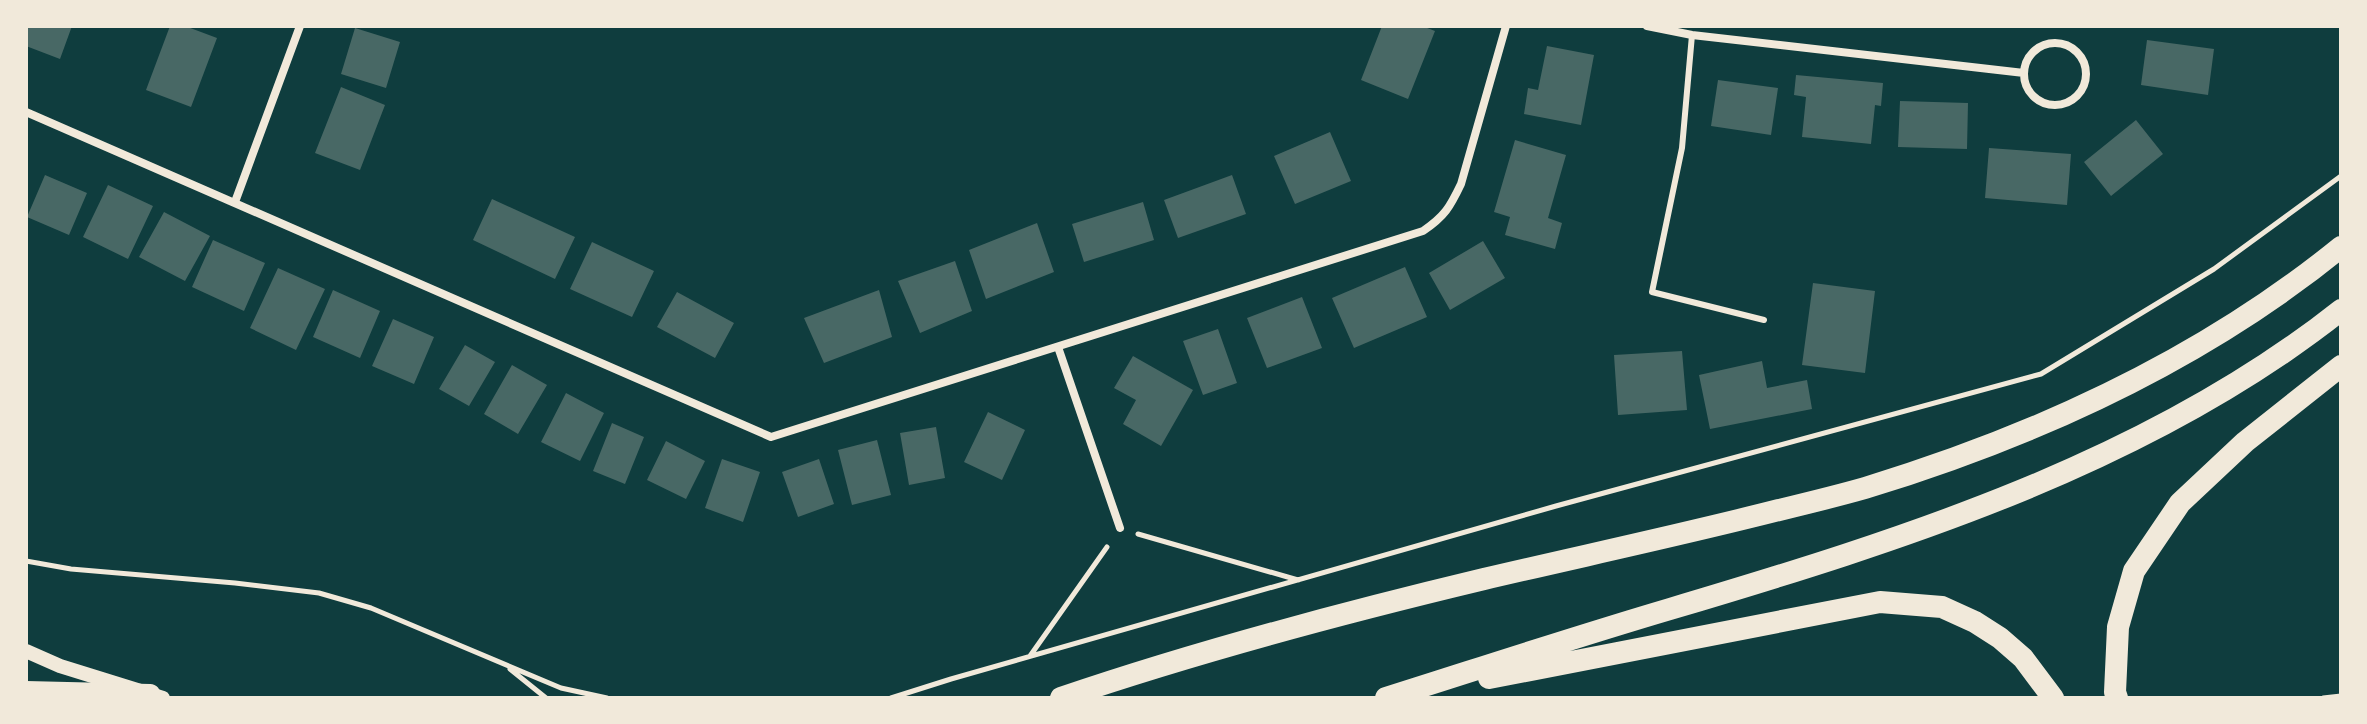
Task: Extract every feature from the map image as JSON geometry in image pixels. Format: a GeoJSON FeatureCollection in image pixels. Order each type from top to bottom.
{"type":"FeatureCollection","features":[{"type":"Feature","properties":{"kind":"highway"},"geometry":{"type":"LineString","coordinates":[[1061,698],[1353,612],[1865,488],[1977,449],[2061,417],[2141,378],[2260,308],[2341,247]]}},
{"type":"Feature","properties":{"kind":"highway"},"geometry":{"type":"LineString","coordinates":[[1387,698],[1667,609],[1753,585],[1986,505],[2058,475],[2194,408],[2283,354],[2341,310]]}},
{"type":"Feature","properties":{"kind":"highway"},"geometry":{"type":"LineString","coordinates":[[2117,698],[2118,627],[2134,571],[2180,503],[2245,442],[2341,366]]}},
{"type":"Feature","properties":{"kind":"highway"},"geometry":{"type":"LineString","coordinates":[[1387,698],[1880,602],[1942,607],[1975,622],[2023,658],[2053,698]]}},
{"type":"Feature","properties":{"kind":"highway"},"geometry":{"type":"LineString","coordinates":[[26,692],[156,697]]}},
{"type":"Feature","properties":{"kind":"street"},"geometry":{"type":"LineString","coordinates":[[235,202],[300,26]]}},
{"type":"Feature","properties":{"kind":"street"},"geometry":{"type":"LineString","coordinates":[[26,112],[771,437],[1423,231],[1441,219],[1461,184],[1506,26]]}},
{"type":"Feature","properties":{"kind":"street"},"geometry":{"type":"LineString","coordinates":[[1647,26],[1692,35],[2024,73]]}},
{"type":"Feature","properties":{"kind":"street"},"geometry":{"type":"LineString","coordinates":[[2058,43],[2076,51],[2085,68],[2085,79],[2076,96],[2057,105],[2037,100],[2030,92],[2024,73],[2031,54],[2038,47],[2058,43]]}},
{"type":"Feature","properties":{"kind":"street"},"geometry":{"type":"LineString","coordinates":[[1058,347],[1120,528]]}},
{"type":"Feature","properties":{"kind":"street"},"geometry":{"type":"LineString","coordinates":[[26,651],[60,666],[156,697]]}},
{"type":"Feature","properties":{"kind":"lane"},"geometry":{"type":"LineString","coordinates":[[1692,35],[1682,148],[1652,292],[1764,320]]}},
{"type":"Feature","properties":{"kind":"path"},"geometry":{"type":"LineString","coordinates":[[891,698],[1556,506],[2041,374],[2214,269],[2341,176]]}},
{"type":"Feature","properties":{"kind":"path"},"geometry":{"type":"LineString","coordinates":[[1029,657],[1120,528],[1300,581]]}},
{"type":"Feature","properties":{"kind":"path"},"geometry":{"type":"LineString","coordinates":[[26,561],[71,569],[319,593],[371,608],[561,688],[607,698]]}},
{"type":"Feature","properties":{"kind":"path"},"geometry":{"type":"LineString","coordinates":[[466,648],[512,670],[546,698]]}},
{"type":"Feature","properties":{"kind":"path"},"geometry":{"type":"LineString","coordinates":[[2323,698],[2341,696]]}},
{"type":"Feature","properties":{"kind":"building"},"geometry":{"type":"Polygon","coordinates":[[[26,26],[72,26],[60,59],[26,46],[26,26]]]}},
{"type":"Feature","properties":{"kind":"building"},"geometry":{"type":"Polygon","coordinates":[[[170,26],[185,26],[217,38],[191,107],[146,90],[170,26]]]}},
{"type":"Feature","properties":{"kind":"building"},"geometry":{"type":"Polygon","coordinates":[[[1382,26],[1422,26],[1435,31],[1408,99],[1361,80],[1382,26]]]}},
{"type":"Feature","properties":{"kind":"building"},"geometry":{"type":"Polygon","coordinates":[[[355,28],[400,42],[386,88],[341,74],[355,28]]]}},
{"type":"Feature","properties":{"kind":"building"},"geometry":{"type":"Polygon","coordinates":[[[2147,40],[2214,49],[2208,95],[2141,85],[2147,40]]]}},
{"type":"Feature","properties":{"kind":"building"},"geometry":{"type":"Polygon","coordinates":[[[1547,46],[1594,55],[1581,125],[1524,114],[1528,88],[1538,90],[1547,46]]]}},
{"type":"Feature","properties":{"kind":"building"},"geometry":{"type":"Polygon","coordinates":[[[1796,75],[1883,83],[1881,106],[1875,105],[1871,144],[1802,137],[1806,97],[1794,95],[1796,75]]]}},
{"type":"Feature","properties":{"kind":"building"},"geometry":{"type":"Polygon","coordinates":[[[1718,80],[1778,88],[1771,135],[1711,126],[1718,80]]]}},
{"type":"Feature","properties":{"kind":"building"},"geometry":{"type":"Polygon","coordinates":[[[341,87],[385,105],[360,170],[315,153],[341,87]]]}},
{"type":"Feature","properties":{"kind":"building"},"geometry":{"type":"Polygon","coordinates":[[[1900,101],[1968,103],[1967,149],[1898,147],[1900,101]]]}},
{"type":"Feature","properties":{"kind":"building"},"geometry":{"type":"Polygon","coordinates":[[[2136,120],[2163,154],[2111,196],[2084,162],[2136,120]]]}},
{"type":"Feature","properties":{"kind":"building"},"geometry":{"type":"Polygon","coordinates":[[[1330,132],[1351,181],[1295,204],[1274,156],[1330,132]]]}},
{"type":"Feature","properties":{"kind":"building"},"geometry":{"type":"Polygon","coordinates":[[[1515,140],[1566,155],[1548,218],[1562,223],[1555,249],[1505,235],[1510,217],[1494,212],[1515,140]]]}},
{"type":"Feature","properties":{"kind":"building"},"geometry":{"type":"Polygon","coordinates":[[[1989,148],[2071,154],[2067,205],[1985,198],[1989,148]]]}},
{"type":"Feature","properties":{"kind":"building"},"geometry":{"type":"Polygon","coordinates":[[[45,175],[87,193],[69,235],[27,217],[45,175]]]}},
{"type":"Feature","properties":{"kind":"building"},"geometry":{"type":"Polygon","coordinates":[[[1232,175],[1246,214],[1178,238],[1164,200],[1232,175]]]}},
{"type":"Feature","properties":{"kind":"building"},"geometry":{"type":"Polygon","coordinates":[[[108,185],[153,206],[128,259],[83,237],[108,185]]]}},
{"type":"Feature","properties":{"kind":"building"},"geometry":{"type":"Polygon","coordinates":[[[492,199],[575,237],[555,279],[473,240],[492,199]]]}},
{"type":"Feature","properties":{"kind":"building"},"geometry":{"type":"Polygon","coordinates":[[[1143,202],[1154,240],[1084,262],[1072,224],[1143,202]]]}},
{"type":"Feature","properties":{"kind":"building"},"geometry":{"type":"Polygon","coordinates":[[[164,212],[210,236],[185,281],[139,257],[164,212]]]}},
{"type":"Feature","properties":{"kind":"building"},"geometry":{"type":"Polygon","coordinates":[[[1037,223],[1054,272],[986,299],[969,250],[1037,223]]]}},
{"type":"Feature","properties":{"kind":"building"},"geometry":{"type":"Polygon","coordinates":[[[213,240],[265,263],[244,311],[192,287],[213,240]]]}},
{"type":"Feature","properties":{"kind":"building"},"geometry":{"type":"Polygon","coordinates":[[[1483,241],[1505,278],[1450,310],[1429,273],[1483,241]]]}},
{"type":"Feature","properties":{"kind":"building"},"geometry":{"type":"Polygon","coordinates":[[[592,242],[654,271],[632,317],[570,289],[592,242]]]}},
{"type":"Feature","properties":{"kind":"building"},"geometry":{"type":"Polygon","coordinates":[[[955,261],[972,311],[920,333],[898,281],[955,261]]]}},
{"type":"Feature","properties":{"kind":"building"},"geometry":{"type":"Polygon","coordinates":[[[1405,267],[1427,317],[1354,348],[1332,298],[1405,267]]]}},
{"type":"Feature","properties":{"kind":"building"},"geometry":{"type":"Polygon","coordinates":[[[278,268],[325,289],[296,350],[250,328],[278,268]]]}},
{"type":"Feature","properties":{"kind":"building"},"geometry":{"type":"Polygon","coordinates":[[[1813,283],[1875,291],[1865,373],[1802,365],[1813,283]]]}},
{"type":"Feature","properties":{"kind":"building"},"geometry":{"type":"Polygon","coordinates":[[[333,290],[380,311],[360,358],[313,337],[333,290]]]}},
{"type":"Feature","properties":{"kind":"building"},"geometry":{"type":"Polygon","coordinates":[[[879,290],[892,337],[824,363],[804,318],[879,290]]]}},
{"type":"Feature","properties":{"kind":"building"},"geometry":{"type":"Polygon","coordinates":[[[677,292],[734,323],[715,358],[657,327],[677,292]]]}},
{"type":"Feature","properties":{"kind":"building"},"geometry":{"type":"Polygon","coordinates":[[[1302,297],[1322,348],[1267,368],[1247,318],[1302,297]]]}},
{"type":"Feature","properties":{"kind":"building"},"geometry":{"type":"Polygon","coordinates":[[[393,319],[434,337],[414,384],[372,366],[393,319]]]}},
{"type":"Feature","properties":{"kind":"building"},"geometry":{"type":"Polygon","coordinates":[[[1218,329],[1237,383],[1203,395],[1183,341],[1218,329]]]}},
{"type":"Feature","properties":{"kind":"building"},"geometry":{"type":"Polygon","coordinates":[[[465,345],[495,362],[469,406],[439,389],[465,345]]]}},
{"type":"Feature","properties":{"kind":"building"},"geometry":{"type":"Polygon","coordinates":[[[1682,351],[1687,410],[1618,415],[1614,355],[1682,351]]]}},
{"type":"Feature","properties":{"kind":"building"},"geometry":{"type":"Polygon","coordinates":[[[1133,356],[1193,390],[1161,446],[1123,424],[1136,400],[1114,388],[1133,356]]]}},
{"type":"Feature","properties":{"kind":"building"},"geometry":{"type":"Polygon","coordinates":[[[1762,361],[1767,388],[1807,380],[1812,409],[1710,429],[1699,375],[1762,361]]]}},
{"type":"Feature","properties":{"kind":"building"},"geometry":{"type":"Polygon","coordinates":[[[512,365],[547,385],[518,434],[484,414],[512,365]]]}},
{"type":"Feature","properties":{"kind":"building"},"geometry":{"type":"Polygon","coordinates":[[[566,393],[604,413],[580,461],[541,442],[566,393]]]}},
{"type":"Feature","properties":{"kind":"building"},"geometry":{"type":"Polygon","coordinates":[[[988,412],[1025,430],[1002,480],[964,462],[988,412]]]}},
{"type":"Feature","properties":{"kind":"building"},"geometry":{"type":"Polygon","coordinates":[[[612,423],[644,437],[625,484],[593,471],[612,423]]]}},
{"type":"Feature","properties":{"kind":"building"},"geometry":{"type":"Polygon","coordinates":[[[936,427],[945,478],[909,485],[900,433],[936,427]]]}},
{"type":"Feature","properties":{"kind":"building"},"geometry":{"type":"Polygon","coordinates":[[[877,440],[891,495],[852,505],[838,450],[877,440]]]}},
{"type":"Feature","properties":{"kind":"building"},"geometry":{"type":"Polygon","coordinates":[[[666,441],[705,461],[686,499],[647,480],[666,441]]]}},
{"type":"Feature","properties":{"kind":"building"},"geometry":{"type":"Polygon","coordinates":[[[722,459],[760,472],[743,522],[705,508],[722,459]]]}},
{"type":"Feature","properties":{"kind":"building"},"geometry":{"type":"Polygon","coordinates":[[[819,459],[834,504],[798,517],[782,472],[819,459]]]}}]}
